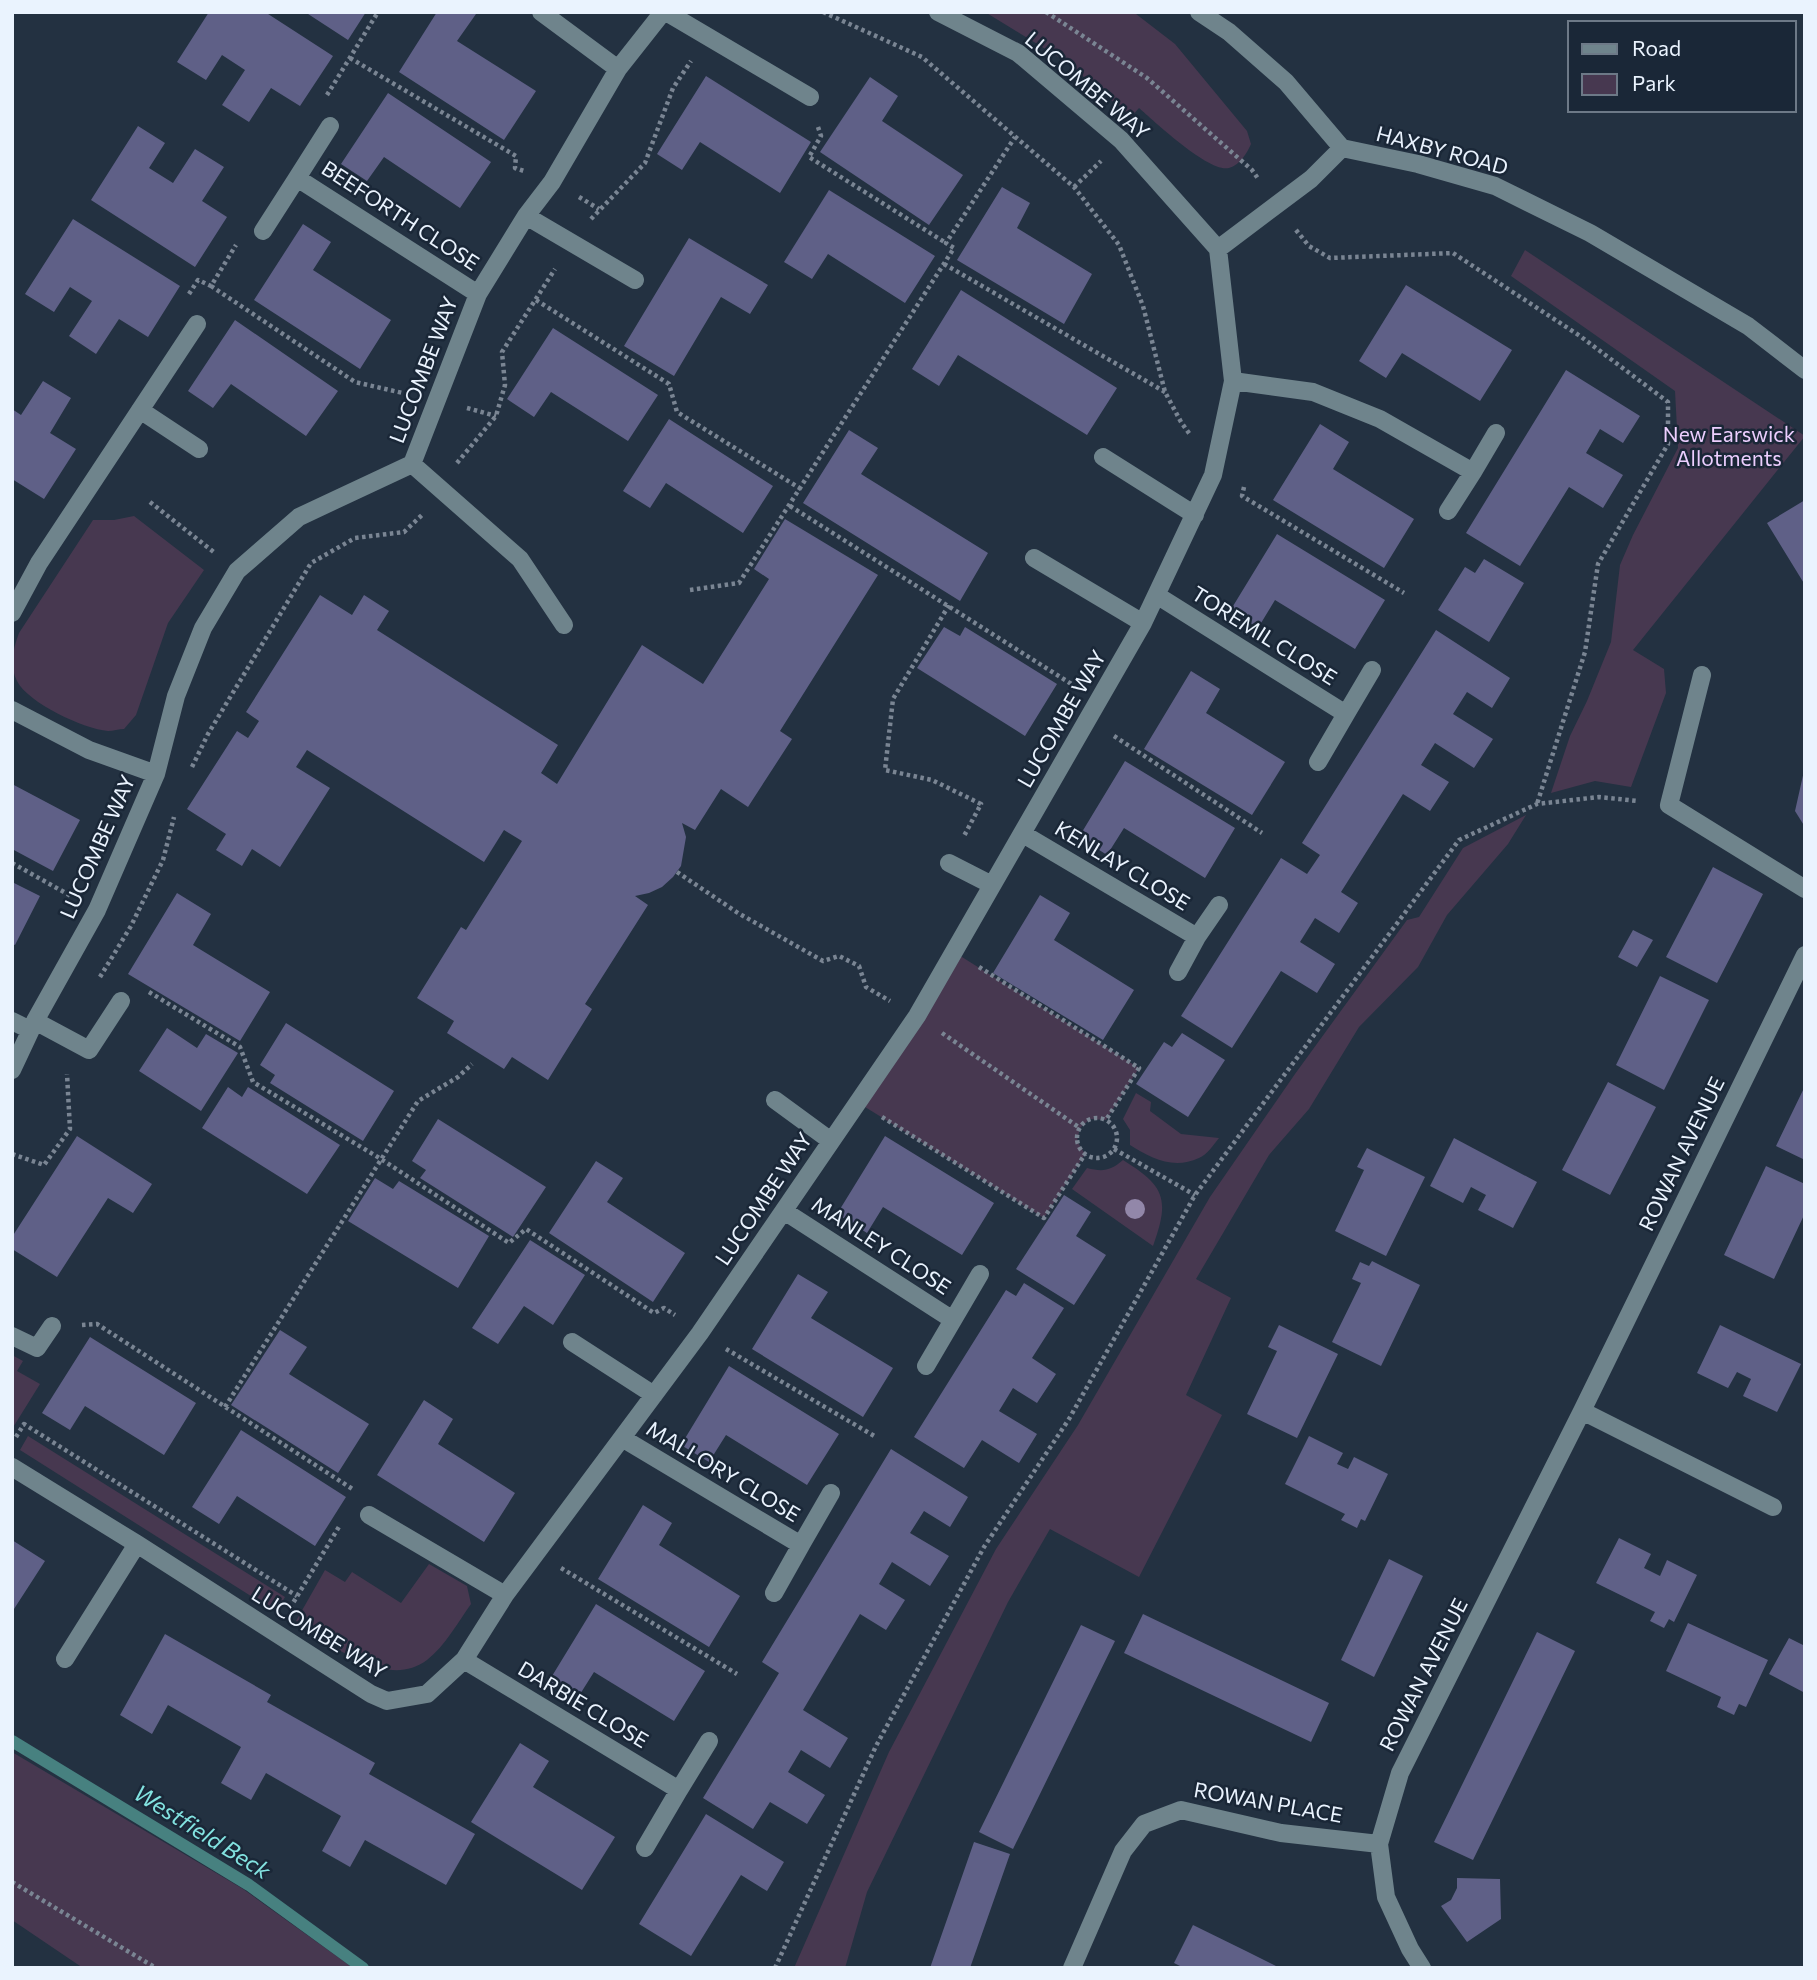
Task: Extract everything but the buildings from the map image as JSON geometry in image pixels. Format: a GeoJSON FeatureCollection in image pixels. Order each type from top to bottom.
{"type":"FeatureCollection","features":[{"type":"Feature","properties":{"kind":"street"},"geometry":{"type":"LineString","coordinates":[[541,12],[618,69]]}},
{"type":"Feature","properties":{"kind":"street"},"geometry":{"type":"LineString","coordinates":[[665,12],[810,97]]}},
{"type":"Feature","properties":{"kind":"street","name":"LUCOMBE WAY"},"geometry":{"type":"LineString","coordinates":[[12,1070],[97,910],[156,774],[176,696],[203,628],[237,571],[299,517],[412,464],[478,294],[526,216],[552,182],[618,69],[665,12]]}},
{"type":"Feature","properties":{"kind":"street","name":"LUCOMBE WAY"},"geometry":{"type":"LineString","coordinates":[[12,1467],[371,1694],[387,1701],[427,1694],[464,1660],[505,1595],[700,1333],[917,1016],[1158,596],[1213,475],[1233,381],[1218,249],[1130,150],[1101,123],[1018,53],[938,12]]}},
{"type":"Feature","properties":{"kind":"street"},"geometry":{"type":"LineString","coordinates":[[1199,12],[1229,32],[1286,82],[1342,148],[1311,179],[1218,249]]}},
{"type":"Feature","properties":{"kind":"street","name":"BEEFORTH CLOSE"},"geometry":{"type":"LineString","coordinates":[[263,231],[330,126]]}},
{"type":"Feature","properties":{"kind":"street","name":"HAXBY ROAD"},"geometry":{"type":"LineString","coordinates":[[1342,148],[1418,164],[1495,186],[1590,233],[1748,326],[1805,370]]}},
{"type":"Feature","properties":{"kind":"street","name":"BEEFORTH CLOSE"},"geometry":{"type":"LineString","coordinates":[[297,177],[478,294]]}},
{"type":"Feature","properties":{"kind":"street"},"geometry":{"type":"LineString","coordinates":[[526,216],[635,280]]}},
{"type":"Feature","properties":{"kind":"street"},"geometry":{"type":"LineString","coordinates":[[12,613],[39,563],[197,324]]}},
{"type":"Feature","properties":{"kind":"street"},"geometry":{"type":"LineString","coordinates":[[1233,381],[1313,391],[1380,419],[1473,472]]}},
{"type":"Feature","properties":{"kind":"street"},"geometry":{"type":"LineString","coordinates":[[140,410],[199,449]]}},
{"type":"Feature","properties":{"kind":"street"},"geometry":{"type":"LineString","coordinates":[[1448,511],[1496,433]]}},
{"type":"Feature","properties":{"kind":"street"},"geometry":{"type":"LineString","coordinates":[[1103,457],[1195,515]]}},
{"type":"Feature","properties":{"kind":"street"},"geometry":{"type":"LineString","coordinates":[[412,464],[520,559],[564,625]]}},
{"type":"Feature","properties":{"kind":"street"},"geometry":{"type":"LineString","coordinates":[[1034,558],[1143,623]]}},
{"type":"Feature","properties":{"kind":"street","name":"TOREMIL CLOSE"},"geometry":{"type":"LineString","coordinates":[[1158,596],[1346,714]]}},
{"type":"Feature","properties":{"kind":"street","name":"TOREMIL CLOSE"},"geometry":{"type":"LineString","coordinates":[[1318,761],[1372,670]]}},
{"type":"Feature","properties":{"kind":"street"},"geometry":{"type":"LineString","coordinates":[[1702,675],[1669,805],[1805,889]]}},
{"type":"Feature","properties":{"kind":"street"},"geometry":{"type":"LineString","coordinates":[[12,710],[89,750],[156,774]]}},
{"type":"Feature","properties":{"kind":"street","name":"KENLAY CLOSE"},"geometry":{"type":"LineString","coordinates":[[1023,834],[1198,937]]}},
{"type":"Feature","properties":{"kind":"street"},"geometry":{"type":"LineString","coordinates":[[949,863],[992,885]]}},
{"type":"Feature","properties":{"kind":"street","name":"KENLAY CLOSE"},"geometry":{"type":"LineString","coordinates":[[1178,972],[1219,905]]}},
{"type":"Feature","properties":{"kind":"street","name":"ROWAN AVENUE"},"geometry":{"type":"LineString","coordinates":[[1422,1968],[1410,1949],[1386,1897],[1379,1844],[1400,1773],[1805,955]]}},
{"type":"Feature","properties":{"kind":"street"},"geometry":{"type":"LineString","coordinates":[[12,1021],[65,1037],[89,1051],[121,1001]]}},
{"type":"Feature","properties":{"kind":"street"},"geometry":{"type":"LineString","coordinates":[[775,1100],[831,1141]]}},
{"type":"Feature","properties":{"kind":"street","name":"MANLEY CLOSE"},"geometry":{"type":"LineString","coordinates":[[784,1211],[953,1320]]}},
{"type":"Feature","properties":{"kind":"street","name":"MANLEY CLOSE"},"geometry":{"type":"LineString","coordinates":[[926,1366],[979,1274]]}},
{"type":"Feature","properties":{"kind":"street"},"geometry":{"type":"LineString","coordinates":[[12,1336],[37,1348],[52,1326]]}},
{"type":"Feature","properties":{"kind":"street"},"geometry":{"type":"LineString","coordinates":[[572,1342],[654,1395]]}},
{"type":"Feature","properties":{"kind":"street"},"geometry":{"type":"LineString","coordinates":[[1581,1411],[1773,1507]]}},
{"type":"Feature","properties":{"kind":"street","name":"MALLORY CLOSE"},"geometry":{"type":"LineString","coordinates":[[622,1438],[801,1545]]}},
{"type":"Feature","properties":{"kind":"street","name":"MALLORY CLOSE"},"geometry":{"type":"LineString","coordinates":[[774,1592],[831,1493]]}},
{"type":"Feature","properties":{"kind":"street"},"geometry":{"type":"LineString","coordinates":[[369,1515],[505,1595]]}},
{"type":"Feature","properties":{"kind":"street"},"geometry":{"type":"LineString","coordinates":[[65,1659],[137,1544]]}},
{"type":"Feature","properties":{"kind":"street","name":"DARBIE CLOSE"},"geometry":{"type":"LineString","coordinates":[[464,1660],[679,1790]]}},
{"type":"Feature","properties":{"kind":"street"},"geometry":{"type":"LineString","coordinates":[[645,1848],[709,1741]]}},
{"type":"Feature","properties":{"kind":"street","name":"ROWAN PLACE"},"geometry":{"type":"LineString","coordinates":[[1072,1968],[1123,1851],[1144,1824],[1181,1810],[1281,1833],[1379,1844]]}},
{"type":"Feature","properties":{"kind":"path"},"geometry":{"type":"LineString","coordinates":[[330,126],[319,107],[378,12]]}},
{"type":"Feature","properties":{"kind":"path"},"geometry":{"type":"LineString","coordinates":[[823,12],[922,57],[1074,187],[1119,245],[1143,306],[1165,392],[1181,422],[1199,447],[1198,468],[1213,475],[1246,480],[1242,496],[1405,593]]}},
{"type":"Feature","properties":{"kind":"path"},"geometry":{"type":"LineString","coordinates":[[1046,12],[1147,78],[1252,170]]}},
{"type":"Feature","properties":{"kind":"path"},"geometry":{"type":"LineString","coordinates":[[192,768],[208,734],[311,564],[355,538],[404,532],[423,515],[461,456],[496,416],[505,385],[502,352],[573,242],[599,209],[645,163],[673,88],[708,37]]}},
{"type":"Feature","properties":{"kind":"path"},"geometry":{"type":"LineString","coordinates":[[350,58],[516,156],[514,167],[552,182],[599,209]]}},
{"type":"Feature","properties":{"kind":"path"},"geometry":{"type":"LineString","coordinates":[[690,590],[739,583],[954,248],[809,157],[821,136],[810,97]]}},
{"type":"Feature","properties":{"kind":"path"},"geometry":{"type":"LineString","coordinates":[[946,243],[1015,137]]}},
{"type":"Feature","properties":{"kind":"path"},"geometry":{"type":"LineString","coordinates":[[211,286],[245,229],[263,231]]}},
{"type":"Feature","properties":{"kind":"path"},"geometry":{"type":"LineString","coordinates":[[1308,246],[1330,258],[1453,253],[1580,336],[1668,402],[1668,444],[1598,564],[1585,652],[1537,804]]}},
{"type":"Feature","properties":{"kind":"path"},"geometry":{"type":"LineString","coordinates":[[944,264],[1165,392]]}},
{"type":"Feature","properties":{"kind":"path"},"geometry":{"type":"LineString","coordinates":[[186,300],[198,280],[355,382],[496,416]]}},
{"type":"Feature","properties":{"kind":"path"},"geometry":{"type":"LineString","coordinates":[[536,300],[669,384],[677,412],[801,489]]}},
{"type":"Feature","properties":{"kind":"path"},"geometry":{"type":"LineString","coordinates":[[150,502],[237,571]]}},
{"type":"Feature","properties":{"kind":"path"},"geometry":{"type":"LineString","coordinates":[[790,506],[1063,678],[1119,720],[1110,733],[1262,833]]}},
{"type":"Feature","properties":{"kind":"path"},"geometry":{"type":"LineString","coordinates":[[948,605],[892,699],[886,769],[932,780],[981,804],[949,863]]}},
{"type":"Feature","properties":{"kind":"path"},"geometry":{"type":"LineString","coordinates":[[775,1968],[876,1746],[984,1547],[1069,1419],[1195,1195],[1459,839],[1537,804],[1599,797],[1669,805]]}},
{"type":"Feature","properties":{"kind":"path"},"geometry":{"type":"LineString","coordinates":[[100,979],[131,926],[163,860],[174,814]]}},
{"type":"Feature","properties":{"kind":"path"},"geometry":{"type":"LineString","coordinates":[[677,872],[738,913],[823,961],[839,956],[859,966],[866,987],[917,1016],[1080,1128]]}},
{"type":"Feature","properties":{"kind":"path"},"geometry":{"type":"LineString","coordinates":[[954,952],[1139,1068],[1106,1120]]}},
{"type":"Feature","properties":{"kind":"path"},"geometry":{"type":"LineString","coordinates":[[107,967],[116,973]]}},
{"type":"Feature","properties":{"kind":"path"},"geometry":{"type":"LineString","coordinates":[[145,990],[240,1047],[253,1082],[381,1159],[509,1243],[526,1229],[654,1313],[664,1308],[700,1333],[876,1437]]}},
{"type":"Feature","properties":{"kind":"path"},"geometry":{"type":"LineString","coordinates":[[12,1154],[44,1165],[70,1129],[65,1037]]}},
{"type":"Feature","properties":{"kind":"path"},"geometry":{"type":"LineString","coordinates":[[225,1407],[418,1101],[458,1077],[472,1064]]}},
{"type":"Feature","properties":{"kind":"path"},"geometry":{"type":"LineString","coordinates":[[858,1102],[1044,1219],[1085,1154]]}},
{"type":"Feature","properties":{"kind":"path"},"geometry":{"type":"LineString","coordinates":[[1090,1119],[1106,1120],[1112,1124],[1117,1136],[1114,1149],[1098,1159],[1085,1154],[1077,1141],[1080,1128],[1090,1119]]}},
{"type":"Feature","properties":{"kind":"path"},"geometry":{"type":"LineString","coordinates":[[1114,1149],[1195,1195]]}},
{"type":"Feature","properties":{"kind":"path"},"geometry":{"type":"LineString","coordinates":[[52,1326],[97,1324],[359,1493]]}},
{"type":"Feature","properties":{"kind":"path"},"geometry":{"type":"LineString","coordinates":[[12,1443],[24,1424],[297,1596]]}},
{"type":"Feature","properties":{"kind":"path"},"geometry":{"type":"LineString","coordinates":[[275,1633],[345,1516]]}},
{"type":"Feature","properties":{"kind":"path"},"geometry":{"type":"LineString","coordinates":[[533,1558],[551,1570],[555,1564],[737,1674]]}},
{"type":"Feature","properties":{"kind":"path"},"geometry":{"type":"LineString","coordinates":[[12,1882],[156,1968]]}},
{"type":"Feature","properties":{"kind":"green space"},"geometry":{"type":"Polygon","coordinates":[[[985,12],[1133,12],[1175,44],[1247,131],[1251,144],[1240,161],[1229,168],[1209,163],[1182,145],[1139,108],[1131,117],[1065,61],[985,12]]]}},
{"type":"Feature","properties":{"kind":"green space","name":"New Earswick Allotments"},"geometry":{"type":"Polygon","coordinates":[[[1525,250],[1805,436],[1633,650],[1664,669],[1666,693],[1631,787],[1595,781],[1551,793],[1570,736],[1611,642],[1620,565],[1678,448],[1675,391],[1511,276],[1525,250]]]}},
{"type":"Feature","properties":{"kind":"green space"},"geometry":{"type":"Polygon","coordinates":[[[134,516],[204,570],[168,623],[136,715],[124,729],[108,731],[58,714],[32,698],[17,681],[13,657],[19,633],[93,520],[134,516]]]}},
{"type":"Feature","properties":{"kind":"green space"},"geometry":{"type":"Polygon","coordinates":[[[1526,815],[1508,844],[1447,915],[1418,967],[1359,1027],[1309,1109],[1269,1155],[1196,1279],[1231,1298],[1186,1395],[1222,1415],[1139,1577],[1050,1529],[1008,1602],[867,1892],[845,1968],[794,1968],[889,1752],[996,1549],[1078,1425],[1210,1197],[1407,920],[1419,917],[1463,848],[1526,815]]]}},
{"type":"Feature","properties":{"kind":"green space"},"geometry":{"type":"Polygon","coordinates":[[[954,952],[1139,1068],[1106,1120],[1090,1119],[1080,1128],[1077,1141],[1085,1154],[1044,1218],[857,1102],[954,952]]]}},
{"type":"Feature","properties":{"kind":"green space"},"geometry":{"type":"Polygon","coordinates":[[[1136,1093],[1151,1102],[1150,1111],[1181,1134],[1219,1138],[1199,1158],[1180,1163],[1163,1161],[1146,1154],[1130,1145],[1130,1130],[1123,1119],[1136,1093]]]}},
{"type":"Feature","properties":{"kind":"green space"},"geometry":{"type":"Polygon","coordinates":[[[1123,1160],[1148,1178],[1160,1195],[1161,1216],[1153,1246],[1072,1189],[1087,1168],[1106,1170],[1123,1160]]]}},
{"type":"Feature","properties":{"kind":"green space"},"geometry":{"type":"Polygon","coordinates":[[[12,1355],[23,1361],[17,1371],[40,1384],[12,1429],[12,1355]]]}},
{"type":"Feature","properties":{"kind":"green space"},"geometry":{"type":"Polygon","coordinates":[[[28,1436],[285,1597],[276,1612],[20,1450],[28,1436]]]}},
{"type":"Feature","properties":{"kind":"green space"},"geometry":{"type":"Polygon","coordinates":[[[429,1564],[467,1586],[471,1604],[440,1648],[427,1660],[411,1668],[394,1670],[358,1660],[296,1621],[325,1570],[345,1582],[352,1572],[401,1603],[429,1564]]]}},
{"type":"Feature","properties":{"kind":"green space"},"geometry":{"type":"Polygon","coordinates":[[[12,1752],[243,1889],[353,1968],[83,1968],[12,1920],[12,1752]]]}},
{"type":"Feature","properties":{"kind":"waterway","name":"Westfield Beck"},"geometry":{"type":"LineString","coordinates":[[12,1741],[249,1885],[363,1968]]}}]}
